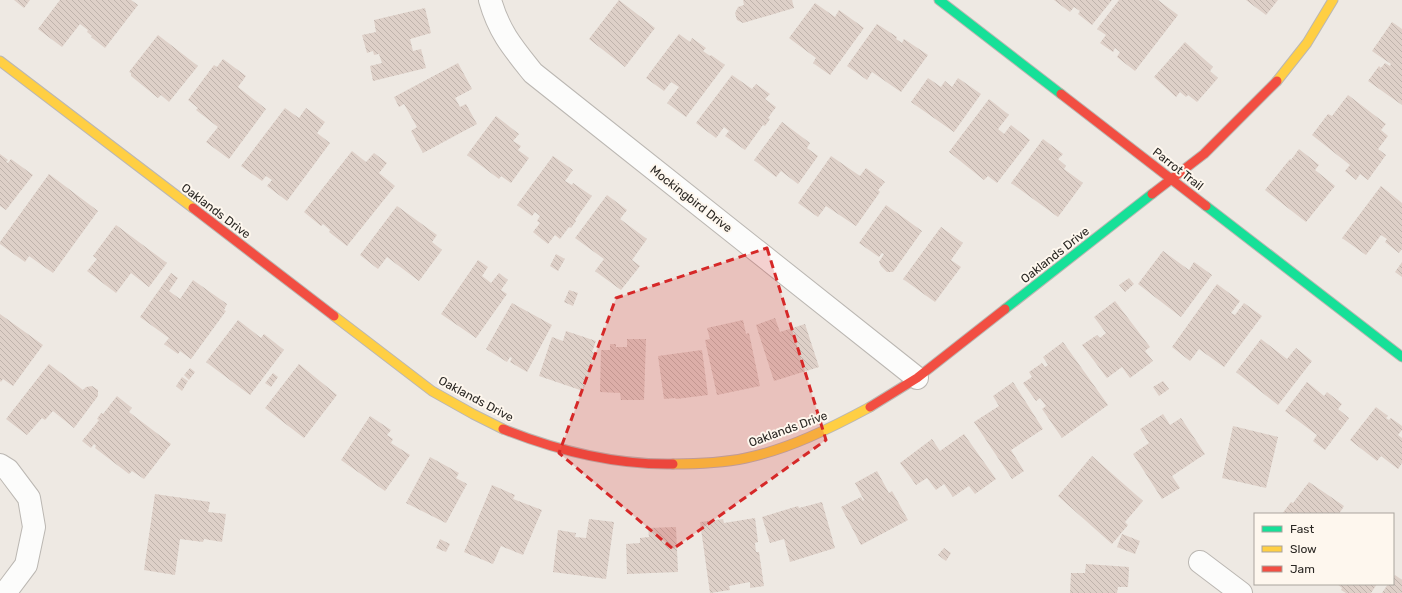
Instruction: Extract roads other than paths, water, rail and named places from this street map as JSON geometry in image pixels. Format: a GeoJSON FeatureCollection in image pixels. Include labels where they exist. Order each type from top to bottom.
{"type":"FeatureCollection","features":[{"type":"Feature","properties":{"kind":"street","name":"Mockingbird Drive"},"geometry":{"type":"LineString","coordinates":[[490,0],[495,16],[506,39],[533,73],[917,378]]}},
{"type":"Feature","properties":{"kind":"street","name":"Parrot Trail"},"geometry":{"type":"LineString","coordinates":[[940,0],[1402,357]]}},
{"type":"Feature","properties":{"kind":"street","name":"Oaklands Drive"},"geometry":{"type":"LineString","coordinates":[[0,61],[412,376],[450,402],[537,443],[579,455],[622,463],[666,465],[709,463],[753,456],[792,443],[829,428],[865,409],[917,378],[1204,154],[1281,77],[1307,43],[1333,0]]}},
{"type":"Feature","properties":{"kind":"street"},"geometry":{"type":"LineString","coordinates":[[0,465],[8,470],[29,498],[34,527],[26,565],[5,593]]}},
{"type":"Feature","properties":{"kind":"street"},"geometry":{"type":"LineString","coordinates":[[1200,562],[1241,593]]}}]}
